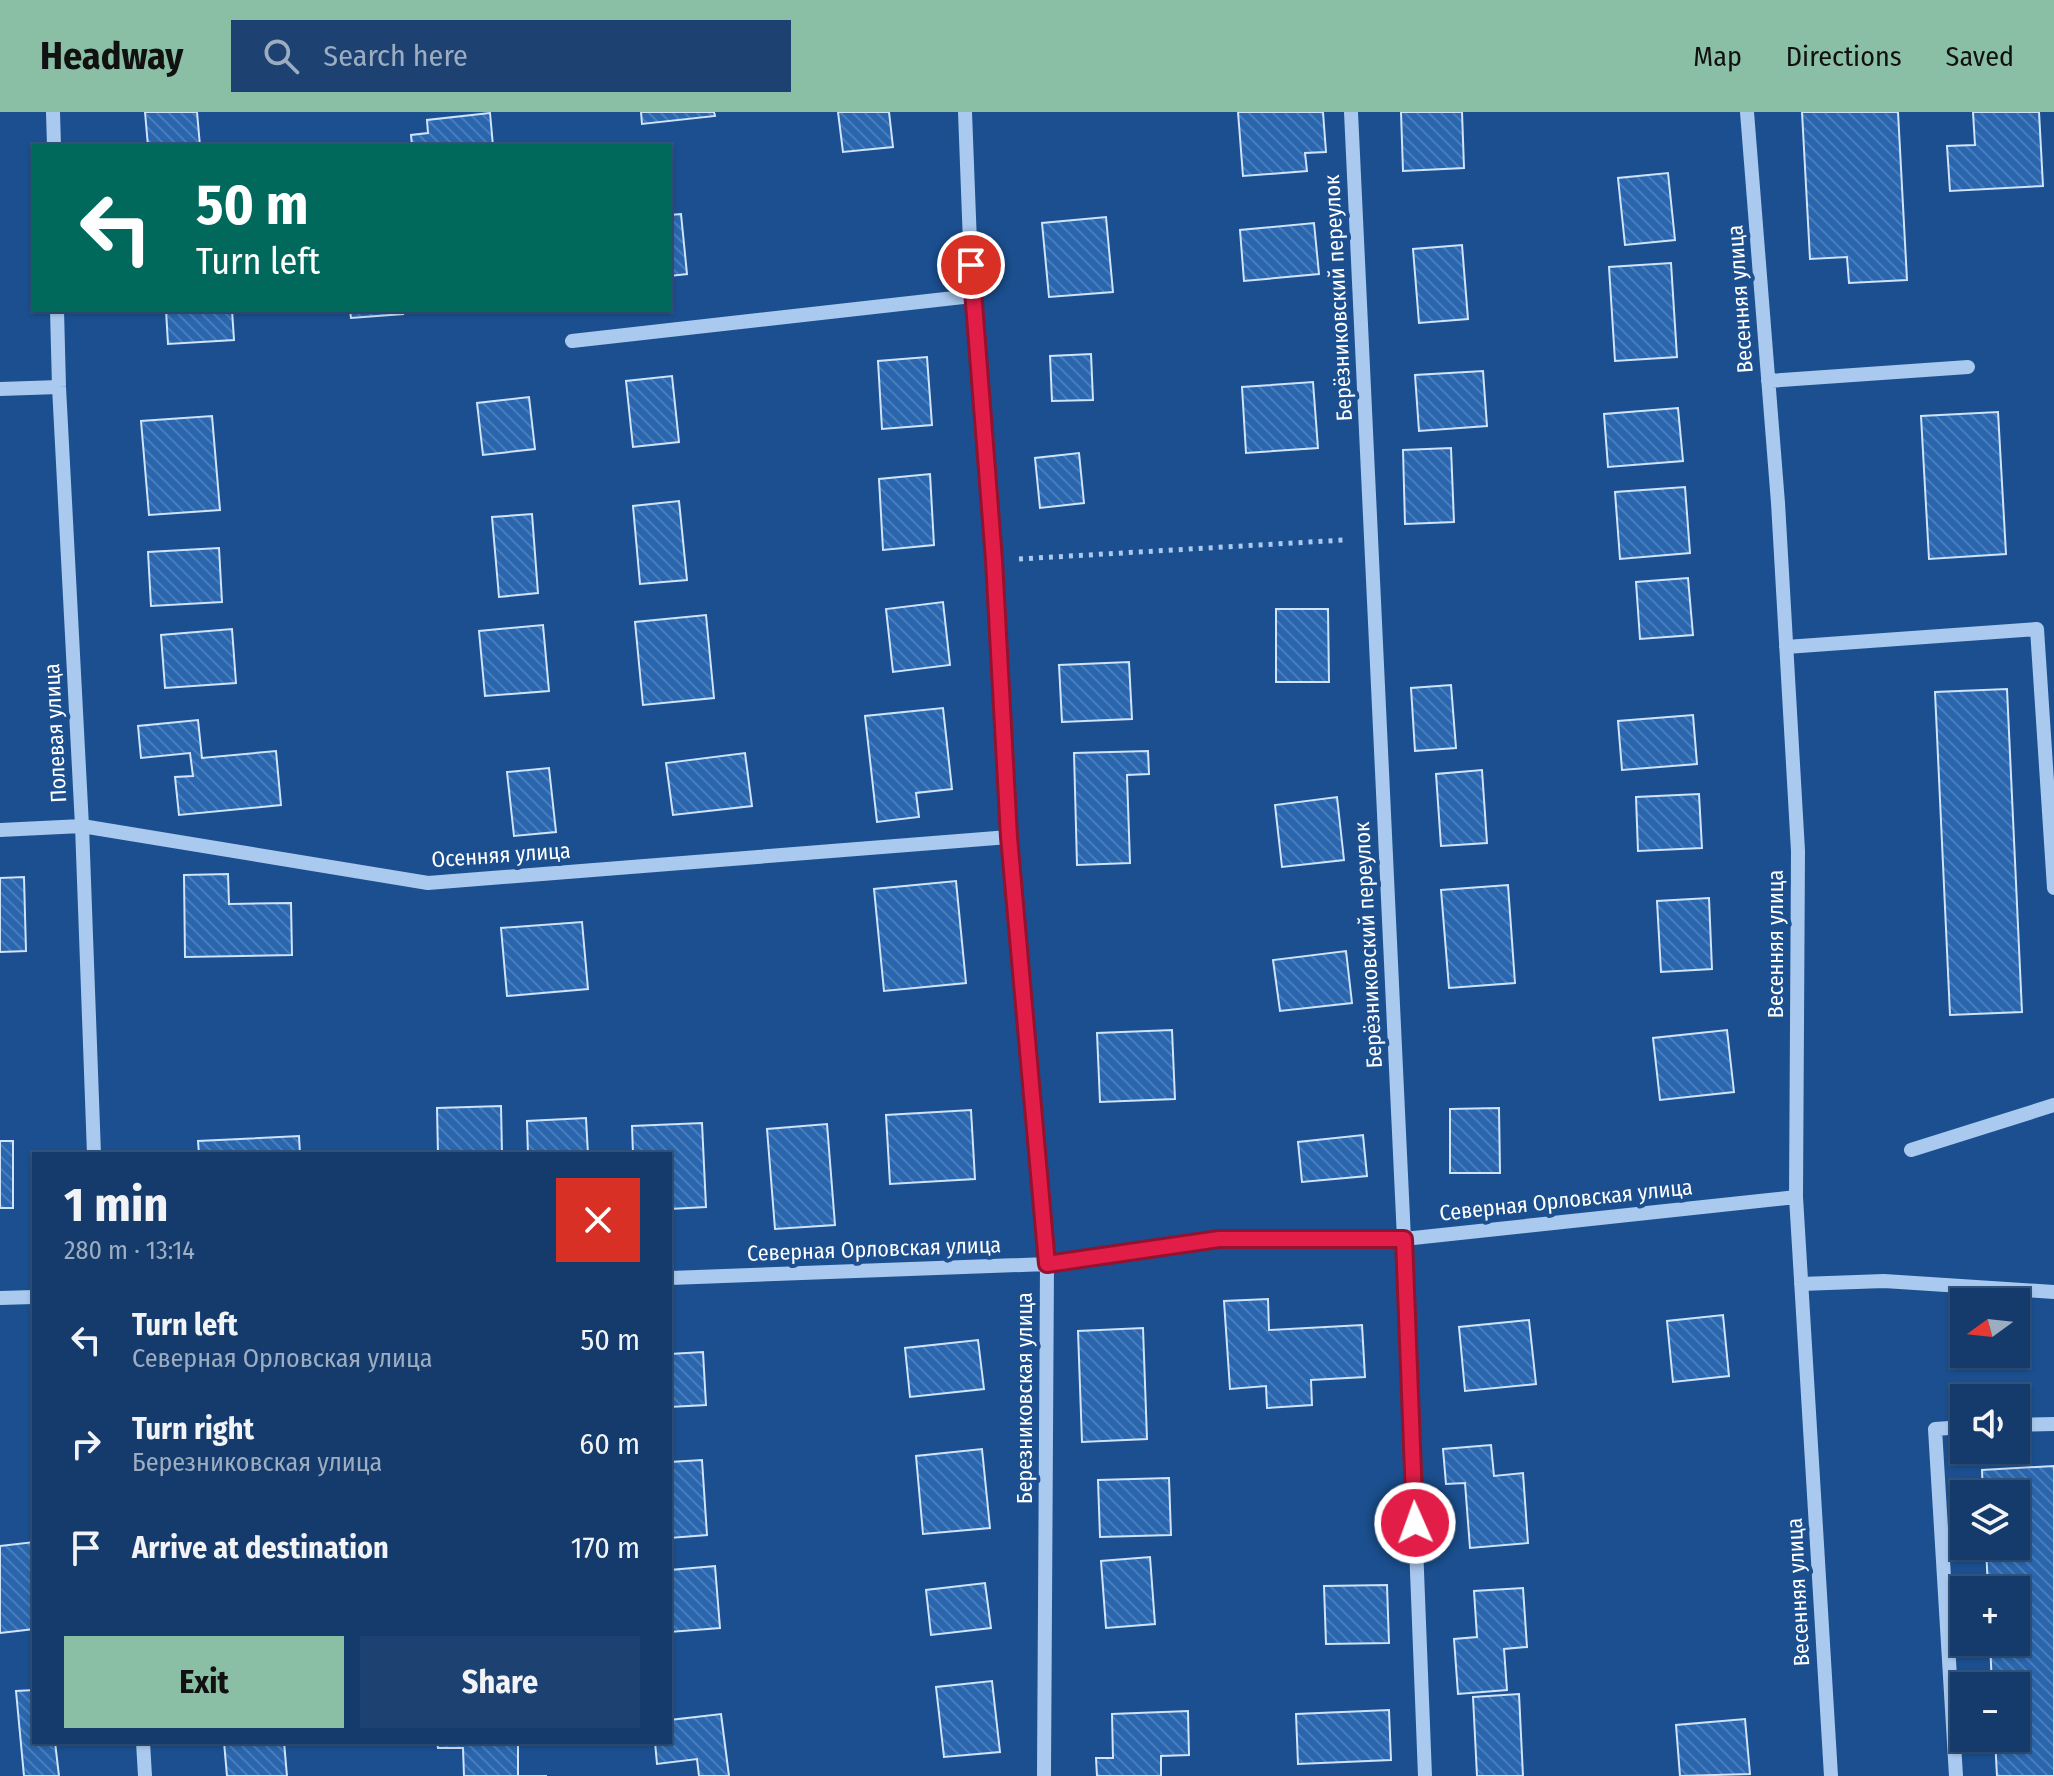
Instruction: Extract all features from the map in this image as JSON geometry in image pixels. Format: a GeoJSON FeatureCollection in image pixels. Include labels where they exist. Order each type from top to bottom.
{"type":"FeatureCollection","features":[{"type":"Feature","properties":{"kind":"street"},"geometry":{"type":"LineString","coordinates":[[53,112],[54,144]]}},
{"type":"Feature","properties":{"kind":"street","name":"Березниковская улица"},"geometry":{"type":"LineString","coordinates":[[965,112],[972,296],[994,560],[1009,837],[1047,1264],[1044,1776]]}},
{"type":"Feature","properties":{"kind":"street","name":"Берёзниковский переулок"},"geometry":{"type":"LineString","coordinates":[[1351,112],[1404,1239],[1425,1776]]}},
{"type":"Feature","properties":{"kind":"street","name":"Весенняя улица"},"geometry":{"type":"LineString","coordinates":[[1747,112],[1768,381],[1798,851],[1796,1197],[1831,1776]]}},
{"type":"Feature","properties":{"kind":"street"},"geometry":{"type":"LineString","coordinates":[[572,341],[972,296]]}},
{"type":"Feature","properties":{"kind":"street","name":"Полевая улица"},"geometry":{"type":"LineString","coordinates":[[57,312],[94,1152]]}},
{"type":"Feature","properties":{"kind":"street"},"geometry":{"type":"LineString","coordinates":[[1768,381],[1968,367]]}},
{"type":"Feature","properties":{"kind":"street"},"geometry":{"type":"LineString","coordinates":[[0,389],[59,387]]}},
{"type":"Feature","properties":{"kind":"street"},"geometry":{"type":"LineString","coordinates":[[1786,647],[2037,629],[2054,888]]}},
{"type":"Feature","properties":{"kind":"street","name":"Осенняя улица"},"geometry":{"type":"LineString","coordinates":[[0,830],[82,826],[428,883],[1009,837]]}},
{"type":"Feature","properties":{"kind":"street"},"geometry":{"type":"LineString","coordinates":[[1911,1150],[2054,1105]]}},
{"type":"Feature","properties":{"kind":"street","name":"Северная Орловская улица"},"geometry":{"type":"LineString","coordinates":[[672,1278],[1047,1264],[1219,1239],[1404,1239],[1796,1197]]}},
{"type":"Feature","properties":{"kind":"street"},"geometry":{"type":"LineString","coordinates":[[1801,1284],[1884,1281],[2054,1292]]}},
{"type":"Feature","properties":{"kind":"street"},"geometry":{"type":"LineString","coordinates":[[0,1298],[32,1297]]}},
{"type":"Feature","properties":{"kind":"street"},"geometry":{"type":"LineString","coordinates":[[2030,1425],[2054,1424]]}},
{"type":"Feature","properties":{"kind":"street"},"geometry":{"type":"LineString","coordinates":[[1950,1428],[1935,1429],[1956,1776]]}},
{"type":"Feature","properties":{"kind":"street"},"geometry":{"type":"LineString","coordinates":[[143,1744],[145,1776]]}},
{"type":"Feature","properties":{"kind":"path"},"geometry":{"type":"LineString","coordinates":[[994,560],[1371,538]]}},
{"type":"Feature","properties":{"kind":"building"},"geometry":{"type":"Polygon","coordinates":[[[145,112],[197,112],[200,144],[148,144],[145,112]]]}},
{"type":"Feature","properties":{"kind":"building"},"geometry":{"type":"Polygon","coordinates":[[[641,112],[714,112],[715,116],[642,124],[641,112]]]}},
{"type":"Feature","properties":{"kind":"building"},"geometry":{"type":"Polygon","coordinates":[[[838,112],[889,112],[893,147],[843,152],[838,112]]]}},
{"type":"Feature","properties":{"kind":"building"},"geometry":{"type":"Polygon","coordinates":[[[1238,112],[1323,112],[1326,152],[1305,153],[1307,171],[1243,176],[1238,112]]]}},
{"type":"Feature","properties":{"kind":"building"},"geometry":{"type":"Polygon","coordinates":[[[1401,112],[1462,112],[1464,168],[1403,171],[1401,112]]]}},
{"type":"Feature","properties":{"kind":"building"},"geometry":{"type":"Polygon","coordinates":[[[1802,112],[1898,112],[1907,280],[1849,283],[1847,257],[1810,259],[1802,112]]]}},
{"type":"Feature","properties":{"kind":"building"},"geometry":{"type":"Polygon","coordinates":[[[1973,112],[2039,112],[2043,186],[1950,191],[1947,146],[1975,145],[1973,112]]]}},
{"type":"Feature","properties":{"kind":"building"},"geometry":{"type":"Polygon","coordinates":[[[490,113],[493,144],[412,144],[411,135],[428,133],[427,120],[490,113]]]}},
{"type":"Feature","properties":{"kind":"building"},"geometry":{"type":"Polygon","coordinates":[[[1668,173],[1675,240],[1625,245],[1618,178],[1668,173]]]}},
{"type":"Feature","properties":{"kind":"building"},"geometry":{"type":"Polygon","coordinates":[[[681,214],[687,274],[672,276],[672,215],[681,214]]]}},
{"type":"Feature","properties":{"kind":"building"},"geometry":{"type":"Polygon","coordinates":[[[1106,217],[1113,292],[1049,297],[1042,223],[1106,217]]]}},
{"type":"Feature","properties":{"kind":"building"},"geometry":{"type":"Polygon","coordinates":[[[1314,223],[1319,274],[1244,281],[1240,230],[1314,223]]]}},
{"type":"Feature","properties":{"kind":"building"},"geometry":{"type":"Polygon","coordinates":[[[1462,245],[1468,319],[1419,323],[1413,249],[1462,245]]]}},
{"type":"Feature","properties":{"kind":"building"},"geometry":{"type":"Polygon","coordinates":[[[1671,263],[1677,357],[1615,361],[1609,267],[1671,263]]]}},
{"type":"Feature","properties":{"kind":"building"},"geometry":{"type":"Polygon","coordinates":[[[166,312],[232,312],[234,340],[168,344],[166,312]]]}},
{"type":"Feature","properties":{"kind":"building"},"geometry":{"type":"Polygon","coordinates":[[[350,312],[403,314],[351,318],[350,312]]]}},
{"type":"Feature","properties":{"kind":"building"},"geometry":{"type":"Polygon","coordinates":[[[1091,354],[1093,400],[1052,401],[1050,356],[1091,354]]]}},
{"type":"Feature","properties":{"kind":"building"},"geometry":{"type":"Polygon","coordinates":[[[927,357],[932,425],[882,429],[878,361],[927,357]]]}},
{"type":"Feature","properties":{"kind":"building"},"geometry":{"type":"Polygon","coordinates":[[[1483,371],[1487,426],[1419,431],[1415,375],[1483,371]]]}},
{"type":"Feature","properties":{"kind":"building"},"geometry":{"type":"Polygon","coordinates":[[[672,376],[679,442],[633,447],[626,381],[672,376]]]}},
{"type":"Feature","properties":{"kind":"building"},"geometry":{"type":"Polygon","coordinates":[[[1313,382],[1318,448],[1246,453],[1242,387],[1313,382]]]}},
{"type":"Feature","properties":{"kind":"building"},"geometry":{"type":"Polygon","coordinates":[[[529,397],[535,449],[483,455],[477,403],[529,397]]]}},
{"type":"Feature","properties":{"kind":"building"},"geometry":{"type":"Polygon","coordinates":[[[1678,408],[1683,461],[1608,467],[1604,414],[1678,408]]]}},
{"type":"Feature","properties":{"kind":"building"},"geometry":{"type":"Polygon","coordinates":[[[1998,412],[2006,554],[1929,559],[1921,416],[1998,412]]]}},
{"type":"Feature","properties":{"kind":"building"},"geometry":{"type":"Polygon","coordinates":[[[212,416],[220,510],[149,515],[141,421],[212,416]]]}},
{"type":"Feature","properties":{"kind":"building"},"geometry":{"type":"Polygon","coordinates":[[[1451,448],[1454,522],[1405,524],[1403,450],[1451,448]]]}},
{"type":"Feature","properties":{"kind":"building"},"geometry":{"type":"Polygon","coordinates":[[[1079,453],[1084,503],[1040,508],[1035,458],[1079,453]]]}},
{"type":"Feature","properties":{"kind":"building"},"geometry":{"type":"Polygon","coordinates":[[[930,474],[934,545],[883,550],[879,479],[930,474]]]}},
{"type":"Feature","properties":{"kind":"building"},"geometry":{"type":"Polygon","coordinates":[[[1685,487],[1690,553],[1620,559],[1615,492],[1685,487]]]}},
{"type":"Feature","properties":{"kind":"building"},"geometry":{"type":"Polygon","coordinates":[[[679,501],[687,580],[640,584],[633,506],[679,501]]]}},
{"type":"Feature","properties":{"kind":"building"},"geometry":{"type":"Polygon","coordinates":[[[532,514],[538,593],[499,597],[492,517],[532,514]]]}},
{"type":"Feature","properties":{"kind":"building"},"geometry":{"type":"Polygon","coordinates":[[[219,548],[222,602],[151,606],[148,552],[219,548]]]}},
{"type":"Feature","properties":{"kind":"building"},"geometry":{"type":"Polygon","coordinates":[[[1688,578],[1693,635],[1640,639],[1636,582],[1688,578]]]}},
{"type":"Feature","properties":{"kind":"building"},"geometry":{"type":"Polygon","coordinates":[[[943,602],[950,665],[893,672],[886,609],[943,602]]]}},
{"type":"Feature","properties":{"kind":"building"},"geometry":{"type":"Polygon","coordinates":[[[1276,609],[1328,609],[1329,682],[1276,682],[1276,609]]]}},
{"type":"Feature","properties":{"kind":"building"},"geometry":{"type":"Polygon","coordinates":[[[706,615],[714,698],[643,705],[635,622],[706,615]]]}},
{"type":"Feature","properties":{"kind":"building"},"geometry":{"type":"Polygon","coordinates":[[[543,625],[549,691],[485,696],[479,631],[543,625]]]}},
{"type":"Feature","properties":{"kind":"building"},"geometry":{"type":"Polygon","coordinates":[[[232,629],[236,683],[165,688],[161,635],[232,629]]]}},
{"type":"Feature","properties":{"kind":"building"},"geometry":{"type":"Polygon","coordinates":[[[1129,662],[1132,719],[1062,722],[1059,665],[1129,662]]]}},
{"type":"Feature","properties":{"kind":"building"},"geometry":{"type":"Polygon","coordinates":[[[1451,685],[1456,748],[1415,751],[1411,688],[1451,685]]]}},
{"type":"Feature","properties":{"kind":"building"},"geometry":{"type":"Polygon","coordinates":[[[2007,689],[2022,1012],[1950,1015],[1935,692],[2007,689]]]}},
{"type":"Feature","properties":{"kind":"building"},"geometry":{"type":"Polygon","coordinates":[[[943,708],[952,789],[916,793],[919,817],[877,822],[865,716],[943,708]]]}},
{"type":"Feature","properties":{"kind":"building"},"geometry":{"type":"Polygon","coordinates":[[[1693,715],[1697,764],[1622,770],[1618,721],[1693,715]]]}},
{"type":"Feature","properties":{"kind":"building"},"geometry":{"type":"Polygon","coordinates":[[[198,720],[202,758],[276,751],[281,805],[179,815],[175,777],[193,776],[190,753],[141,758],[138,726],[198,720]]]}},
{"type":"Feature","properties":{"kind":"building"},"geometry":{"type":"Polygon","coordinates":[[[1148,751],[1149,774],[1127,775],[1130,863],[1077,865],[1074,753],[1148,751]]]}},
{"type":"Feature","properties":{"kind":"building"},"geometry":{"type":"Polygon","coordinates":[[[745,753],[752,806],[673,815],[666,763],[745,753]]]}},
{"type":"Feature","properties":{"kind":"building"},"geometry":{"type":"Polygon","coordinates":[[[549,768],[556,832],[514,836],[507,772],[549,768]]]}},
{"type":"Feature","properties":{"kind":"building"},"geometry":{"type":"Polygon","coordinates":[[[1482,770],[1487,843],[1441,846],[1436,774],[1482,770]]]}},
{"type":"Feature","properties":{"kind":"building"},"geometry":{"type":"Polygon","coordinates":[[[1699,794],[1702,848],[1638,851],[1636,797],[1699,794]]]}},
{"type":"Feature","properties":{"kind":"building"},"geometry":{"type":"Polygon","coordinates":[[[1337,797],[1344,860],[1282,867],[1275,805],[1337,797]]]}},
{"type":"Feature","properties":{"kind":"building"},"geometry":{"type":"Polygon","coordinates":[[[228,874],[229,904],[291,903],[292,955],[185,957],[184,875],[228,874]]]}},
{"type":"Feature","properties":{"kind":"building"},"geometry":{"type":"Polygon","coordinates":[[[24,877],[26,951],[0,952],[0,878],[24,877]]]}},
{"type":"Feature","properties":{"kind":"building"},"geometry":{"type":"Polygon","coordinates":[[[956,881],[966,983],[884,991],[874,889],[956,881]]]}},
{"type":"Feature","properties":{"kind":"building"},"geometry":{"type":"Polygon","coordinates":[[[1508,885],[1515,983],[1449,988],[1441,890],[1508,885]]]}},
{"type":"Feature","properties":{"kind":"building"},"geometry":{"type":"Polygon","coordinates":[[[1709,898],[1712,969],[1661,972],[1657,901],[1709,898]]]}},
{"type":"Feature","properties":{"kind":"building"},"geometry":{"type":"Polygon","coordinates":[[[582,922],[588,989],[507,996],[501,928],[582,922]]]}},
{"type":"Feature","properties":{"kind":"building"},"geometry":{"type":"Polygon","coordinates":[[[1346,951],[1352,1003],[1280,1011],[1273,960],[1346,951]]]}},
{"type":"Feature","properties":{"kind":"building"},"geometry":{"type":"Polygon","coordinates":[[[1172,1030],[1175,1099],[1100,1102],[1097,1033],[1172,1030]]]}},
{"type":"Feature","properties":{"kind":"building"},"geometry":{"type":"Polygon","coordinates":[[[1727,1030],[1734,1092],[1660,1100],[1653,1038],[1727,1030]]]}},
{"type":"Feature","properties":{"kind":"building"},"geometry":{"type":"Polygon","coordinates":[[[501,1106],[502,1152],[438,1152],[437,1108],[501,1106]]]}},
{"type":"Feature","properties":{"kind":"building"},"geometry":{"type":"Polygon","coordinates":[[[1499,1108],[1500,1173],[1450,1173],[1450,1109],[1499,1108]]]}},
{"type":"Feature","properties":{"kind":"building"},"geometry":{"type":"Polygon","coordinates":[[[971,1110],[975,1179],[890,1184],[886,1115],[971,1110]]]}},
{"type":"Feature","properties":{"kind":"building"},"geometry":{"type":"Polygon","coordinates":[[[586,1118],[588,1152],[528,1152],[527,1121],[586,1118]]]}},
{"type":"Feature","properties":{"kind":"building"},"geometry":{"type":"Polygon","coordinates":[[[702,1123],[706,1207],[672,1209],[672,1152],[633,1152],[632,1126],[702,1123]]]}},
{"type":"Feature","properties":{"kind":"building"},"geometry":{"type":"Polygon","coordinates":[[[827,1124],[835,1225],[775,1229],[767,1129],[827,1124]]]}},
{"type":"Feature","properties":{"kind":"building"},"geometry":{"type":"Polygon","coordinates":[[[1363,1135],[1367,1176],[1302,1182],[1298,1142],[1363,1135]]]}},
{"type":"Feature","properties":{"kind":"building"},"geometry":{"type":"Polygon","coordinates":[[[299,1136],[300,1152],[199,1152],[198,1141],[299,1136]]]}},
{"type":"Feature","properties":{"kind":"building"},"geometry":{"type":"Polygon","coordinates":[[[0,1141],[13,1141],[13,1208],[0,1208],[0,1141]]]}},
{"type":"Feature","properties":{"kind":"building"},"geometry":{"type":"Polygon","coordinates":[[[1268,1299],[1269,1330],[1362,1325],[1365,1377],[1311,1380],[1312,1405],[1267,1408],[1266,1386],[1230,1389],[1224,1301],[1268,1299]]]}},
{"type":"Feature","properties":{"kind":"building"},"geometry":{"type":"Polygon","coordinates":[[[1723,1315],[1729,1376],[1673,1382],[1667,1321],[1723,1315]]]}},
{"type":"Feature","properties":{"kind":"building"},"geometry":{"type":"Polygon","coordinates":[[[1529,1320],[1536,1384],[1465,1391],[1459,1327],[1529,1320]]]}},
{"type":"Feature","properties":{"kind":"building"},"geometry":{"type":"Polygon","coordinates":[[[1143,1328],[1147,1439],[1082,1442],[1078,1331],[1143,1328]]]}},
{"type":"Feature","properties":{"kind":"building"},"geometry":{"type":"Polygon","coordinates":[[[978,1340],[984,1389],[910,1397],[905,1348],[978,1340]]]}},
{"type":"Feature","properties":{"kind":"building"},"geometry":{"type":"Polygon","coordinates":[[[703,1352],[706,1405],[672,1407],[672,1354],[703,1352]]]}},
{"type":"Feature","properties":{"kind":"building"},"geometry":{"type":"Polygon","coordinates":[[[1491,1445],[1494,1476],[1523,1473],[1528,1543],[1470,1548],[1465,1483],[1446,1484],[1443,1449],[1491,1445]]]}},
{"type":"Feature","properties":{"kind":"building"},"geometry":{"type":"Polygon","coordinates":[[[982,1449],[990,1528],[923,1534],[916,1456],[982,1449]]]}},
{"type":"Feature","properties":{"kind":"building"},"geometry":{"type":"Polygon","coordinates":[[[702,1460],[707,1535],[672,1538],[672,1462],[702,1460]]]}},
{"type":"Feature","properties":{"kind":"building"},"geometry":{"type":"Polygon","coordinates":[[[2054,1466],[2054,1776],[1997,1776],[1996,1752],[2030,1752],[2030,1672],[1991,1672],[1991,1656],[2030,1656],[2030,1576],[1987,1576],[1987,1560],[2030,1560],[2030,1480],[1982,1480],[1982,1470],[2054,1466]]]}},
{"type":"Feature","properties":{"kind":"building"},"geometry":{"type":"Polygon","coordinates":[[[1169,1478],[1171,1535],[1100,1537],[1098,1480],[1169,1478]]]}},
{"type":"Feature","properties":{"kind":"building"},"geometry":{"type":"Polygon","coordinates":[[[32,1542],[32,1629],[0,1633],[0,1546],[32,1542]]]}},
{"type":"Feature","properties":{"kind":"building"},"geometry":{"type":"Polygon","coordinates":[[[1150,1557],[1155,1624],[1106,1628],[1101,1561],[1150,1557]]]}},
{"type":"Feature","properties":{"kind":"building"},"geometry":{"type":"Polygon","coordinates":[[[715,1566],[720,1628],[672,1632],[672,1570],[715,1566]]]}},
{"type":"Feature","properties":{"kind":"building"},"geometry":{"type":"Polygon","coordinates":[[[985,1583],[991,1628],[931,1635],[926,1590],[985,1583]]]}},
{"type":"Feature","properties":{"kind":"building"},"geometry":{"type":"Polygon","coordinates":[[[1387,1585],[1389,1643],[1326,1644],[1324,1586],[1387,1585]]]}},
{"type":"Feature","properties":{"kind":"building"},"geometry":{"type":"Polygon","coordinates":[[[1523,1588],[1527,1647],[1504,1649],[1507,1690],[1458,1694],[1454,1639],[1477,1637],[1474,1591],[1523,1588]]]}},
{"type":"Feature","properties":{"kind":"building"},"geometry":{"type":"Polygon","coordinates":[[[992,1681],[1000,1752],[944,1757],[936,1687],[992,1681]]]}},
{"type":"Feature","properties":{"kind":"building"},"geometry":{"type":"Polygon","coordinates":[[[32,1690],[32,1744],[55,1744],[59,1776],[24,1776],[16,1691],[32,1690]]]}},
{"type":"Feature","properties":{"kind":"building"},"geometry":{"type":"Polygon","coordinates":[[[1519,1694],[1523,1776],[1477,1776],[1473,1697],[1519,1694]]]}},
{"type":"Feature","properties":{"kind":"building"},"geometry":{"type":"Polygon","coordinates":[[[1389,1710],[1391,1760],[1298,1764],[1296,1714],[1389,1710]]]}},
{"type":"Feature","properties":{"kind":"building"},"geometry":{"type":"Polygon","coordinates":[[[1188,1711],[1189,1755],[1161,1756],[1161,1776],[1097,1776],[1096,1758],[1113,1758],[1112,1714],[1188,1711]]]}},
{"type":"Feature","properties":{"kind":"building"},"geometry":{"type":"Polygon","coordinates":[[[721,1714],[729,1776],[699,1776],[697,1759],[657,1764],[655,1744],[672,1744],[672,1720],[721,1714]]]}},
{"type":"Feature","properties":{"kind":"building"},"geometry":{"type":"Polygon","coordinates":[[[1745,1719],[1750,1774],[1680,1776],[1676,1725],[1745,1719]]]}},
{"type":"Feature","properties":{"kind":"building"},"geometry":{"type":"Polygon","coordinates":[[[224,1744],[284,1744],[287,1776],[227,1776],[224,1744]]]}},
{"type":"Feature","properties":{"kind":"building"},"geometry":{"type":"Polygon","coordinates":[[[437,1744],[518,1744],[518,1776],[464,1776],[463,1748],[438,1748],[437,1744]]]}},
{"type":"Feature","properties":{"kind":"route"},"geometry":{"type":"LineString","coordinates":[[971,265],[994,560],[1009,837],[1047,1264],[1219,1239],[1404,1239],[1415,1523]]}}]}
